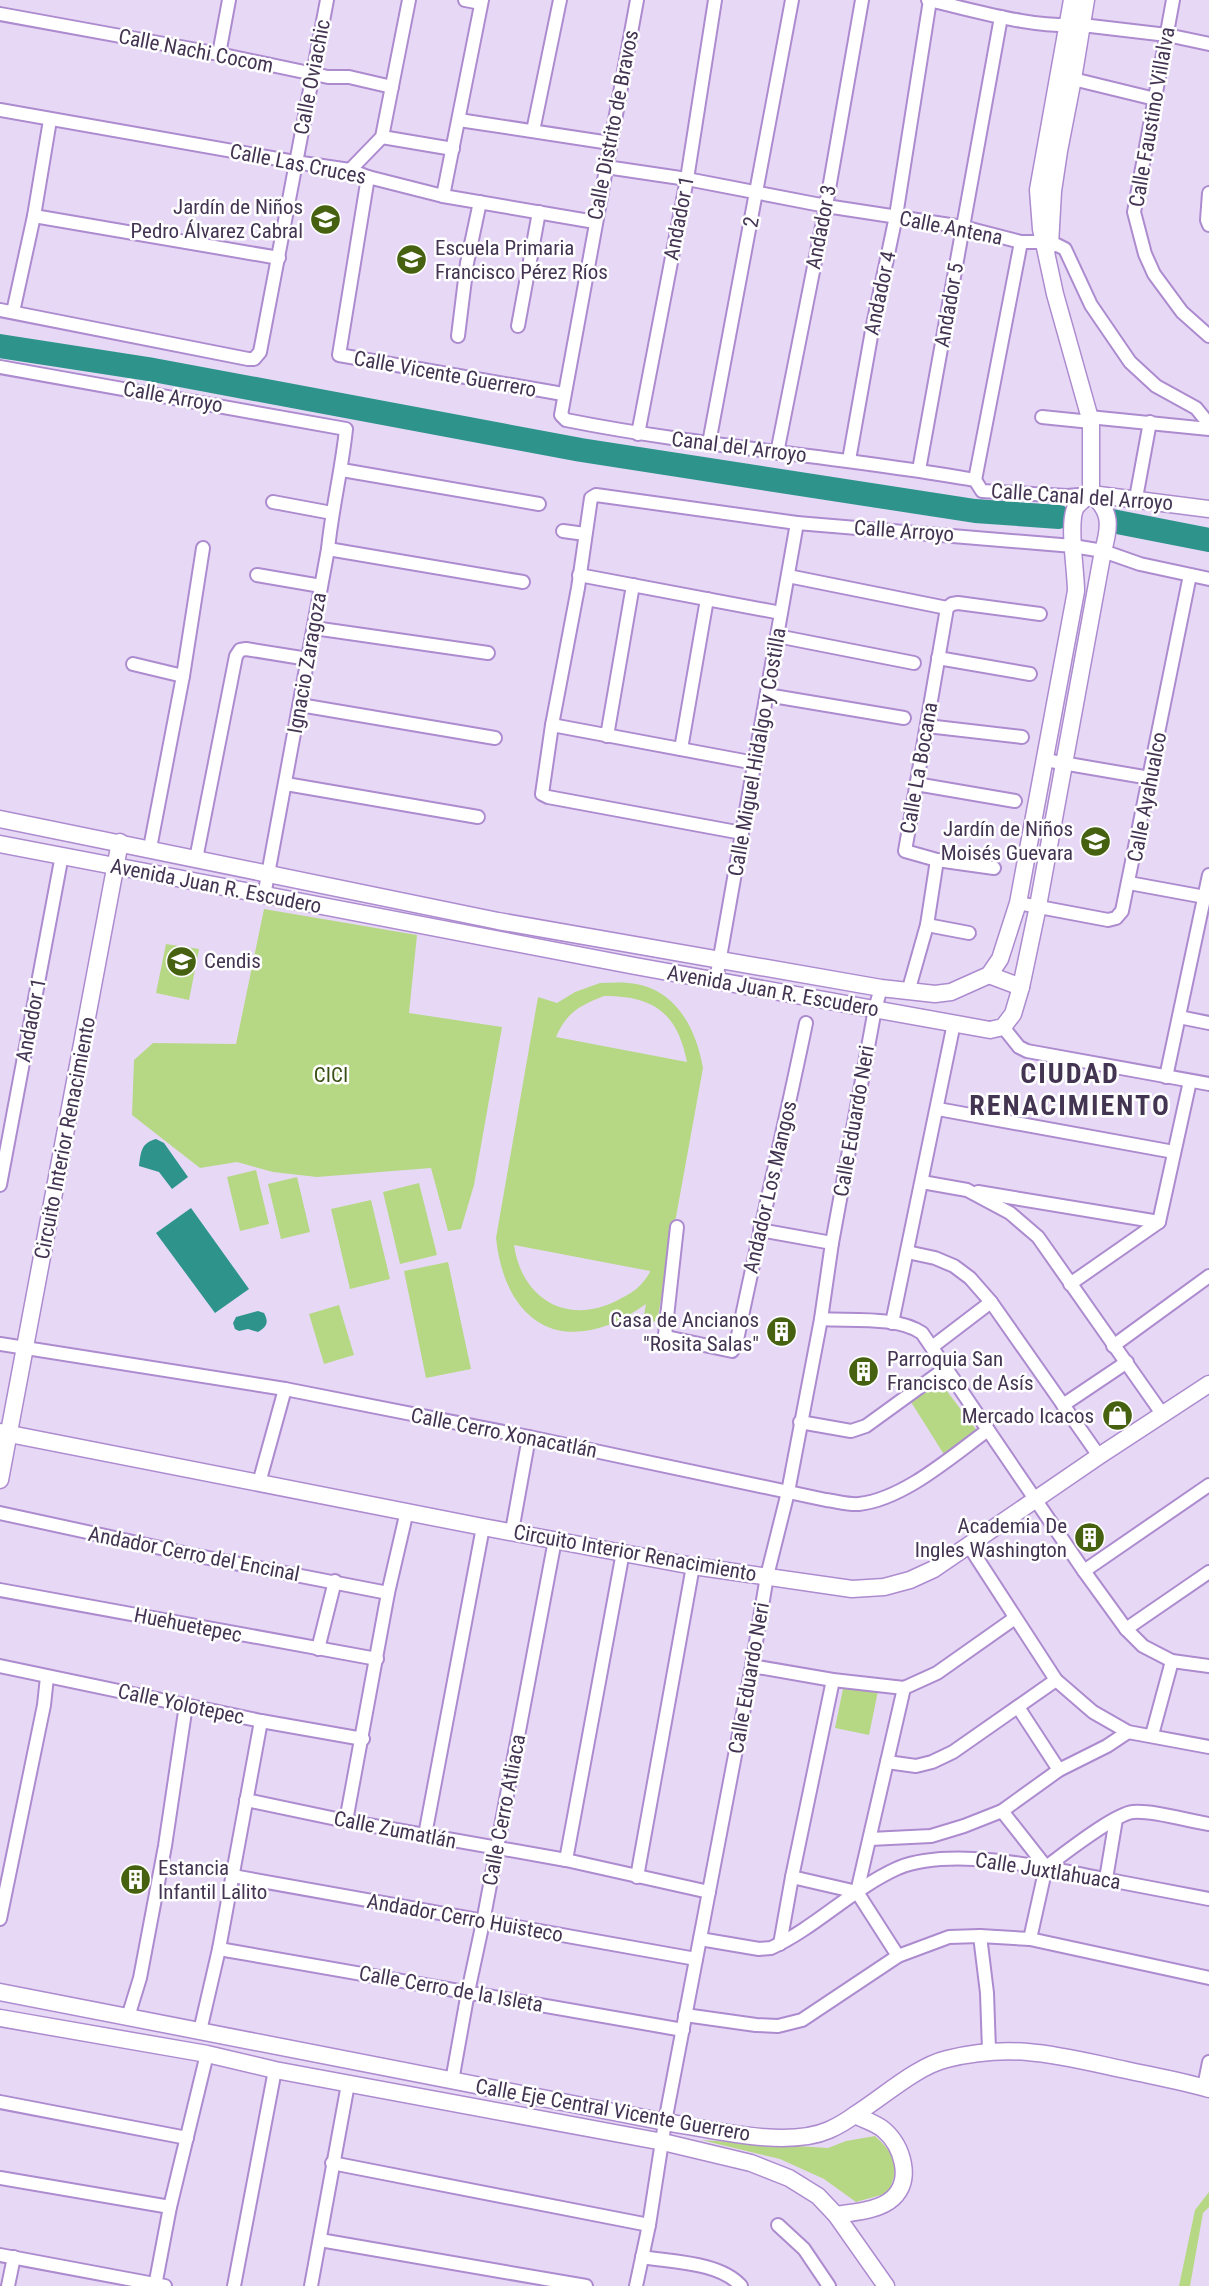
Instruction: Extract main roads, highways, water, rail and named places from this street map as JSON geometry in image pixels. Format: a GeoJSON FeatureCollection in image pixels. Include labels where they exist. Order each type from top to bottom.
{"type":"FeatureCollection","features":[{"type":"Feature","properties":{"kind":"main road"},"geometry":{"type":"LineString","coordinates":[[1048,247],[1053,191],[1073,79],[1075,26],[1072,0]]}},
{"type":"Feature","properties":{"kind":"main road"},"geometry":{"type":"LineString","coordinates":[[1086,0],[1075,26],[1038,190],[1038,212],[1048,247],[1055,294],[1090,419],[1091,494],[1075,508],[1072,531],[1076,591],[1018,903],[1000,959],[989,975],[1021,987],[1100,574],[1102,551],[1108,533],[1106,510],[1102,502],[1091,494]]}},
{"type":"Feature","properties":{"kind":"main road","name":"Calle Canal del Arroyo"},"geometry":{"type":"LineString","coordinates":[[1091,494],[1209,509]]}},
{"type":"Feature","properties":{"kind":"main road","name":"Avenida Juan R. Escudero"},"geometry":{"type":"LineString","coordinates":[[0,819],[498,921],[881,988],[935,994],[951,992],[989,975]]}},
{"type":"Feature","properties":{"kind":"main road"},"geometry":{"type":"LineString","coordinates":[[21,848],[25,824]]}},
{"type":"Feature","properties":{"kind":"main road","name":"Circuito Interior Renacimiento"},"geometry":{"type":"LineString","coordinates":[[0,1480],[4,1433],[25,1349],[120,842]]}},
{"type":"Feature","properties":{"kind":"main road","name":"Avenida Juan R. Escudero"},"geometry":{"type":"LineString","coordinates":[[0,844],[635,966],[990,1030],[1003,1027],[1013,1014],[1021,987]]}},
{"type":"Feature","properties":{"kind":"main road"},"geometry":{"type":"LineString","coordinates":[[494,939],[498,921]]}},
{"type":"Feature","properties":{"kind":"main road"},"geometry":{"type":"LineString","coordinates":[[1007,936],[1030,941]]}},
{"type":"Feature","properties":{"kind":"main road"},"geometry":{"type":"LineString","coordinates":[[635,966],[641,946]]}},
{"type":"Feature","properties":{"kind":"main road","name":"Circuito Interior Renacimiento"},"geometry":{"type":"LineString","coordinates":[[4,1433],[693,1566],[852,1589],[884,1587],[910,1580],[934,1569],[1209,1384]]}},
{"type":"Feature","properties":{"kind":"main road","name":"Calle Eje Central Vicente Guerrero"},"geometry":{"type":"LineString","coordinates":[[0,1992],[665,2122],[775,2138],[827,2131],[906,2079],[944,2060],[989,2050],[1051,2054],[1206,2088]]}},
{"type":"Feature","properties":{"kind":"main road","name":"Calle Eje Central Vicente Guerrero"},"geometry":{"type":"LineString","coordinates":[[0,2018],[207,2054],[275,2070],[663,2142],[751,2163],[789,2178],[818,2196],[836,2214],[886,2286]]}},
{"type":"Feature","properties":{"kind":"main road"},"geometry":{"type":"LineString","coordinates":[[836,2214],[871,2209],[892,2199],[900,2188],[904,2172],[904,2162],[894,2140],[882,2128],[855,2115]]}},
{"type":"Feature","properties":{"kind":"waterway"},"geometry":{"type":"LineString","coordinates":[[0,346],[148,369],[581,450],[975,511],[1059,517]]}},
{"type":"Feature","properties":{"kind":"waterway"},"geometry":{"type":"LineString","coordinates":[[1112,521],[1209,540]]}},
{"type":"Feature","properties":{"kind":"place","name":"Jardín de Niños Pedro Álvarez Cabral"},"geometry":{"type":"Point","coordinates":[326,219]}},
{"type":"Feature","properties":{"kind":"place","name":"Escuela Primaria Francisco Pérez Ríos"},"geometry":{"type":"Point","coordinates":[412,260]}},
{"type":"Feature","properties":{"kind":"place","name":"Jardín de Niños Moisés Guevara"},"geometry":{"type":"Point","coordinates":[1096,841]}},
{"type":"Feature","properties":{"kind":"place","name":"Cendis"},"geometry":{"type":"Point","coordinates":[181,961]}},
{"type":"Feature","properties":{"kind":"place","name":"Casa de Ancianos \"Rosita Salas\""},"geometry":{"type":"Point","coordinates":[782,1332]}},
{"type":"Feature","properties":{"kind":"place","name":"Parroquia San Francisco de Asís"},"geometry":{"type":"Point","coordinates":[864,1371]}},
{"type":"Feature","properties":{"kind":"place","name":"Mercado Icacos"},"geometry":{"type":"Point","coordinates":[1117,1416]}},
{"type":"Feature","properties":{"kind":"place","name":"Academia De Ingles Washington"},"geometry":{"type":"Point","coordinates":[1090,1538]}},
{"type":"Feature","properties":{"kind":"place","name":"Estancia Infantil Lalito"},"geometry":{"type":"Point","coordinates":[135,1880]}},
{"type":"Feature","properties":{"kind":"district","name":"CIUDAD RENACIMIENTO"},"geometry":{"type":"Point","coordinates":[1070,1089]}},
{"type":"Feature","properties":{"kind":"park label","name":"CICI"},"geometry":{"type":"Point","coordinates":[331,1075]}}]}
